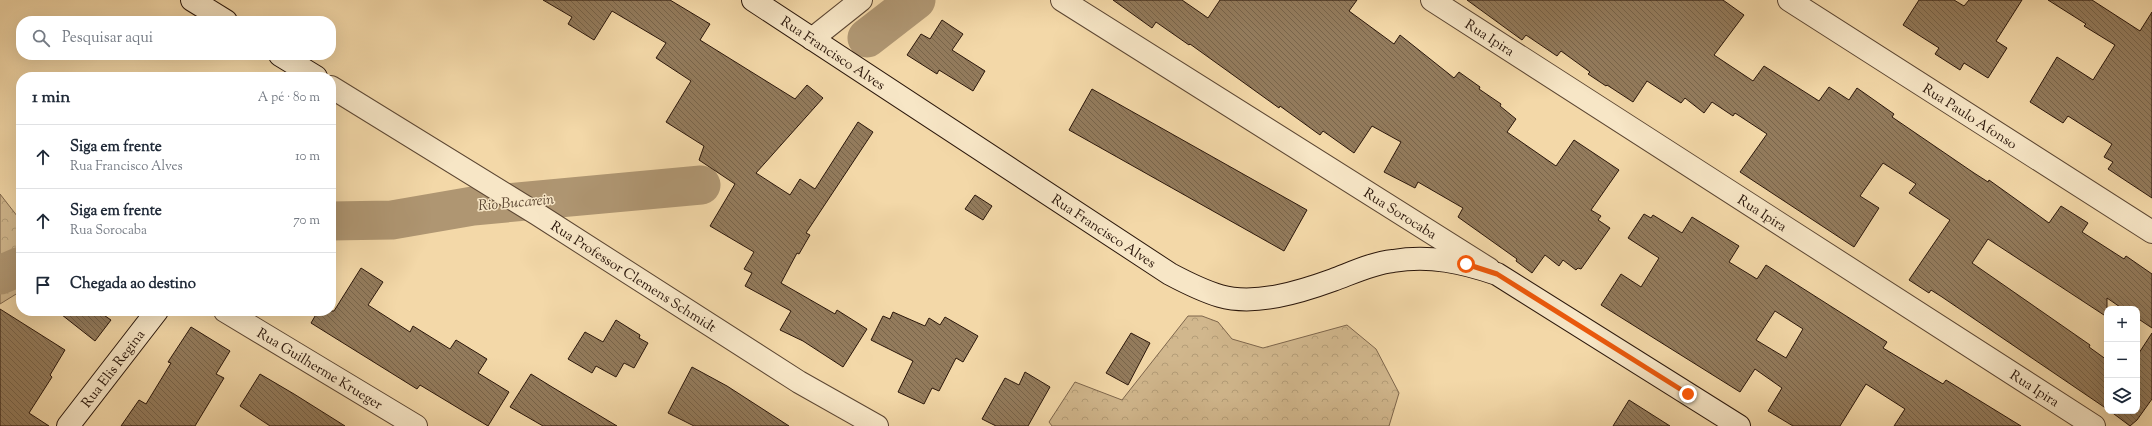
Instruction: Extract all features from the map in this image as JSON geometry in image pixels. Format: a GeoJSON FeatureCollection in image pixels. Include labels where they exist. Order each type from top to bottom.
{"type":"FeatureCollection","features":[{"type":"Feature","properties":{"kind":"street"},"geometry":{"type":"LineString","coordinates":[[192,0],[218,16]]}},
{"type":"Feature","properties":{"kind":"street","name":"Rua Francisco Alves"},"geometry":{"type":"LineString","coordinates":[[753,0],[1170,274],[1222,297],[1278,297],[1303,291],[1391,261],[1415,258],[1441,259],[1466,264],[1497,274]]}},
{"type":"Feature","properties":{"kind":"street"},"geometry":{"type":"LineString","coordinates":[[812,39],[861,0]]}},
{"type":"Feature","properties":{"kind":"street","name":"Rua Sorocaba"},"geometry":{"type":"LineString","coordinates":[[1062,0],[1739,426]]}},
{"type":"Feature","properties":{"kind":"street","name":"Rua Ipira"},"geometry":{"type":"LineString","coordinates":[[1432,0],[2094,426]]}},
{"type":"Feature","properties":{"kind":"street","name":"Rua Paulo Afonso"},"geometry":{"type":"LineString","coordinates":[[1789,0],[2152,232]]}},
{"type":"Feature","properties":{"kind":"street"},"geometry":{"type":"LineString","coordinates":[[288,60],[308,72]]}},
{"type":"Feature","properties":{"kind":"street","name":"Rua Professor Clemens Schmidt"},"geometry":{"type":"LineString","coordinates":[[336,90],[496,188],[753,353],[877,426]]}},
{"type":"Feature","properties":{"kind":"street","name":"Rua Elis Regina"},"geometry":{"type":"LineString","coordinates":[[68,426],[154,316]]}},
{"type":"Feature","properties":{"kind":"street","name":"Rua Guilherme Krueger"},"geometry":{"type":"LineString","coordinates":[[233,316],[416,426]]}},
{"type":"Feature","properties":{"kind":"green space"},"geometry":{"type":"Polygon","coordinates":[[[0,194],[16,215],[16,294],[0,304],[0,194]]]}},
{"type":"Feature","properties":{"kind":"green space"},"geometry":{"type":"Polygon","coordinates":[[[1188,316],[1202,316],[1218,322],[1232,339],[1263,348],[1347,325],[1376,349],[1399,393],[1389,426],[1052,426],[1049,422],[1075,382],[1122,400],[1188,316]]]}},
{"type":"Feature","properties":{"kind":"building"},"geometry":{"type":"Polygon","coordinates":[[[543,0],[670,0],[710,24],[700,40],[795,99],[807,85],[823,98],[756,173],[790,195],[800,179],[815,189],[858,122],[873,132],[806,233],[810,235],[799,254],[797,253],[781,283],[835,314],[837,310],[867,329],[843,367],[803,341],[780,330],[791,311],[745,286],[752,273],[744,269],[754,252],[710,226],[735,184],[699,160],[704,146],[666,122],[691,81],[656,58],[666,43],[612,11],[594,40],[568,24],[572,17],[543,0]]]}},
{"type":"Feature","properties":{"kind":"building"},"geometry":{"type":"Polygon","coordinates":[[[1113,0],[1182,0],[1208,18],[1220,0],[1357,0],[1349,11],[1394,44],[1400,35],[1454,78],[1459,72],[1480,87],[1479,89],[1501,104],[1500,106],[1516,119],[1507,132],[1556,166],[1574,140],[1619,170],[1591,210],[1601,216],[1598,220],[1610,228],[1581,269],[1578,268],[1576,270],[1563,260],[1559,266],[1545,255],[1532,273],[1516,261],[1517,259],[1458,217],[1463,208],[1418,182],[1415,188],[1384,172],[1401,142],[1372,126],[1354,153],[1323,131],[1320,135],[1280,106],[1279,108],[1190,44],[1189,45],[1156,22],[1152,28],[1113,0]]]}},
{"type":"Feature","properties":{"kind":"building"},"geometry":{"type":"Polygon","coordinates":[[[1467,0],[1723,0],[1744,15],[1714,55],[1753,81],[1764,66],[1819,101],[1829,87],[1849,100],[1857,88],[1894,114],[1892,117],[1974,173],[1988,182],[1989,180],[2049,223],[2061,206],[2088,223],[2082,232],[2124,259],[2126,256],[2152,274],[2152,328],[2140,320],[2140,306],[2119,306],[2107,298],[2107,306],[2104,306],[2104,315],[1988,239],[1972,263],[2090,345],[2089,347],[2104,358],[2104,407],[1942,297],[1931,290],[1929,293],[1909,280],[1950,220],[1909,193],[1916,184],[1883,163],[1860,196],[1879,208],[1854,247],[1740,172],[1767,134],[1735,113],[1733,116],[1712,102],[1704,113],[1685,98],[1681,103],[1647,81],[1633,102],[1588,74],[1590,72],[1561,51],[1557,56],[1526,35],[1522,40],[1467,0]]]}},
{"type":"Feature","properties":{"kind":"building"},"geometry":{"type":"Polygon","coordinates":[[[1919,0],[1954,0],[1964,6],[1969,0],[2022,0],[1996,41],[2007,48],[1988,78],[1964,63],[1960,70],[1935,54],[1939,48],[1903,25],[1919,0]]]}},
{"type":"Feature","properties":{"kind":"building"},"geometry":{"type":"Polygon","coordinates":[[[2048,0],[2092,0],[2140,31],[2152,12],[2152,198],[2108,169],[2113,162],[2104,157],[2112,144],[2068,116],[2063,123],[2030,102],[2057,57],[2093,80],[2115,45],[2084,26],[2086,24],[2048,0]]]}},
{"type":"Feature","properties":{"kind":"building"},"geometry":{"type":"Polygon","coordinates":[[[942,20],[963,34],[952,50],[985,71],[973,91],[939,70],[937,74],[907,55],[921,34],[930,39],[942,20]]]}},
{"type":"Feature","properties":{"kind":"building"},"geometry":{"type":"Polygon","coordinates":[[[1092,89],[1307,210],[1284,251],[1069,130],[1092,89]]]}},
{"type":"Feature","properties":{"kind":"building"},"geometry":{"type":"Polygon","coordinates":[[[975,195],[992,206],[983,220],[965,209],[975,195]]]}},
{"type":"Feature","properties":{"kind":"building"},"geometry":{"type":"Polygon","coordinates":[[[1644,214],[1651,218],[1653,215],[1682,233],[1692,217],[1739,246],[1729,262],[1757,279],[1766,265],[1887,342],[1883,348],[1943,384],[1946,380],[2021,426],[1894,426],[1905,409],[1866,384],[1840,426],[1793,426],[1768,411],[1782,388],[1755,369],[1740,392],[1601,305],[1621,274],[1641,287],[1659,258],[1628,238],[1644,214]],[[1775,311],[1756,340],[1786,358],[1803,329],[1775,311]]]}},
{"type":"Feature","properties":{"kind":"building"},"geometry":{"type":"Polygon","coordinates":[[[361,268],[383,282],[368,305],[410,332],[413,326],[450,349],[456,340],[487,359],[478,373],[509,392],[488,426],[420,385],[417,389],[311,323],[315,316],[336,316],[336,308],[361,268]]]}},
{"type":"Feature","properties":{"kind":"building"},"geometry":{"type":"Polygon","coordinates":[[[0,309],[65,350],[50,375],[52,377],[29,413],[49,426],[0,426],[0,309]]]}},
{"type":"Feature","properties":{"kind":"building"},"geometry":{"type":"Polygon","coordinates":[[[893,312],[925,326],[929,318],[940,325],[945,317],[978,336],[963,362],[956,358],[939,391],[932,388],[924,404],[898,392],[913,361],[871,340],[883,316],[890,319],[893,312]]]}},
{"type":"Feature","properties":{"kind":"building"},"geometry":{"type":"Polygon","coordinates":[[[63,316],[105,316],[111,320],[95,341],[63,316]]]}},
{"type":"Feature","properties":{"kind":"building"},"geometry":{"type":"Polygon","coordinates":[[[616,320],[640,335],[639,338],[648,343],[634,368],[624,363],[616,377],[596,366],[592,373],[568,359],[585,332],[603,342],[616,320]]]}},
{"type":"Feature","properties":{"kind":"building"},"geometry":{"type":"Polygon","coordinates":[[[191,327],[230,351],[216,374],[224,378],[195,426],[121,426],[139,400],[146,404],[171,363],[168,362],[191,327]]]}},
{"type":"Feature","properties":{"kind":"building"},"geometry":{"type":"Polygon","coordinates":[[[1131,333],[1150,343],[1128,385],[1106,373],[1131,333]]]}},
{"type":"Feature","properties":{"kind":"building"},"geometry":{"type":"Polygon","coordinates":[[[2152,333],[2152,399],[2137,420],[2130,426],[2114,414],[2140,414],[2140,351],[2152,333]]]}},
{"type":"Feature","properties":{"kind":"building"},"geometry":{"type":"Polygon","coordinates":[[[692,367],[727,386],[789,426],[694,426],[668,413],[692,367]]]}},
{"type":"Feature","properties":{"kind":"building"},"geometry":{"type":"Polygon","coordinates":[[[1025,372],[1050,387],[1028,426],[996,426],[982,419],[1005,378],[1019,385],[1025,372]]]}},
{"type":"Feature","properties":{"kind":"building"},"geometry":{"type":"Polygon","coordinates":[[[260,374],[345,426],[270,426],[240,406],[260,374]]]}},
{"type":"Feature","properties":{"kind":"building"},"geometry":{"type":"Polygon","coordinates":[[[531,374],[617,426],[543,426],[510,407],[531,374]]]}},
{"type":"Feature","properties":{"kind":"building"},"geometry":{"type":"Polygon","coordinates":[[[1629,400],[1670,426],[1613,426],[1629,400]]]}},
{"type":"Feature","properties":{"kind":"waterway","name":"Rio Bucarein"},"geometry":{"type":"LineString","coordinates":[[867,38],[916,0]]}},
{"type":"Feature","properties":{"kind":"waterway","name":"Rio Bucarein"},"geometry":{"type":"LineString","coordinates":[[336,221],[392,220],[473,206],[701,185]]}},
{"type":"Feature","properties":{"kind":"waterway","name":"Rio Bucarein"},"geometry":{"type":"LineString","coordinates":[[0,275],[16,268]]}},
{"type":"Feature","properties":{"kind":"route"},"geometry":{"type":"LineString","coordinates":[[1466,264],[1497,274],[1688,394]]}}]}
